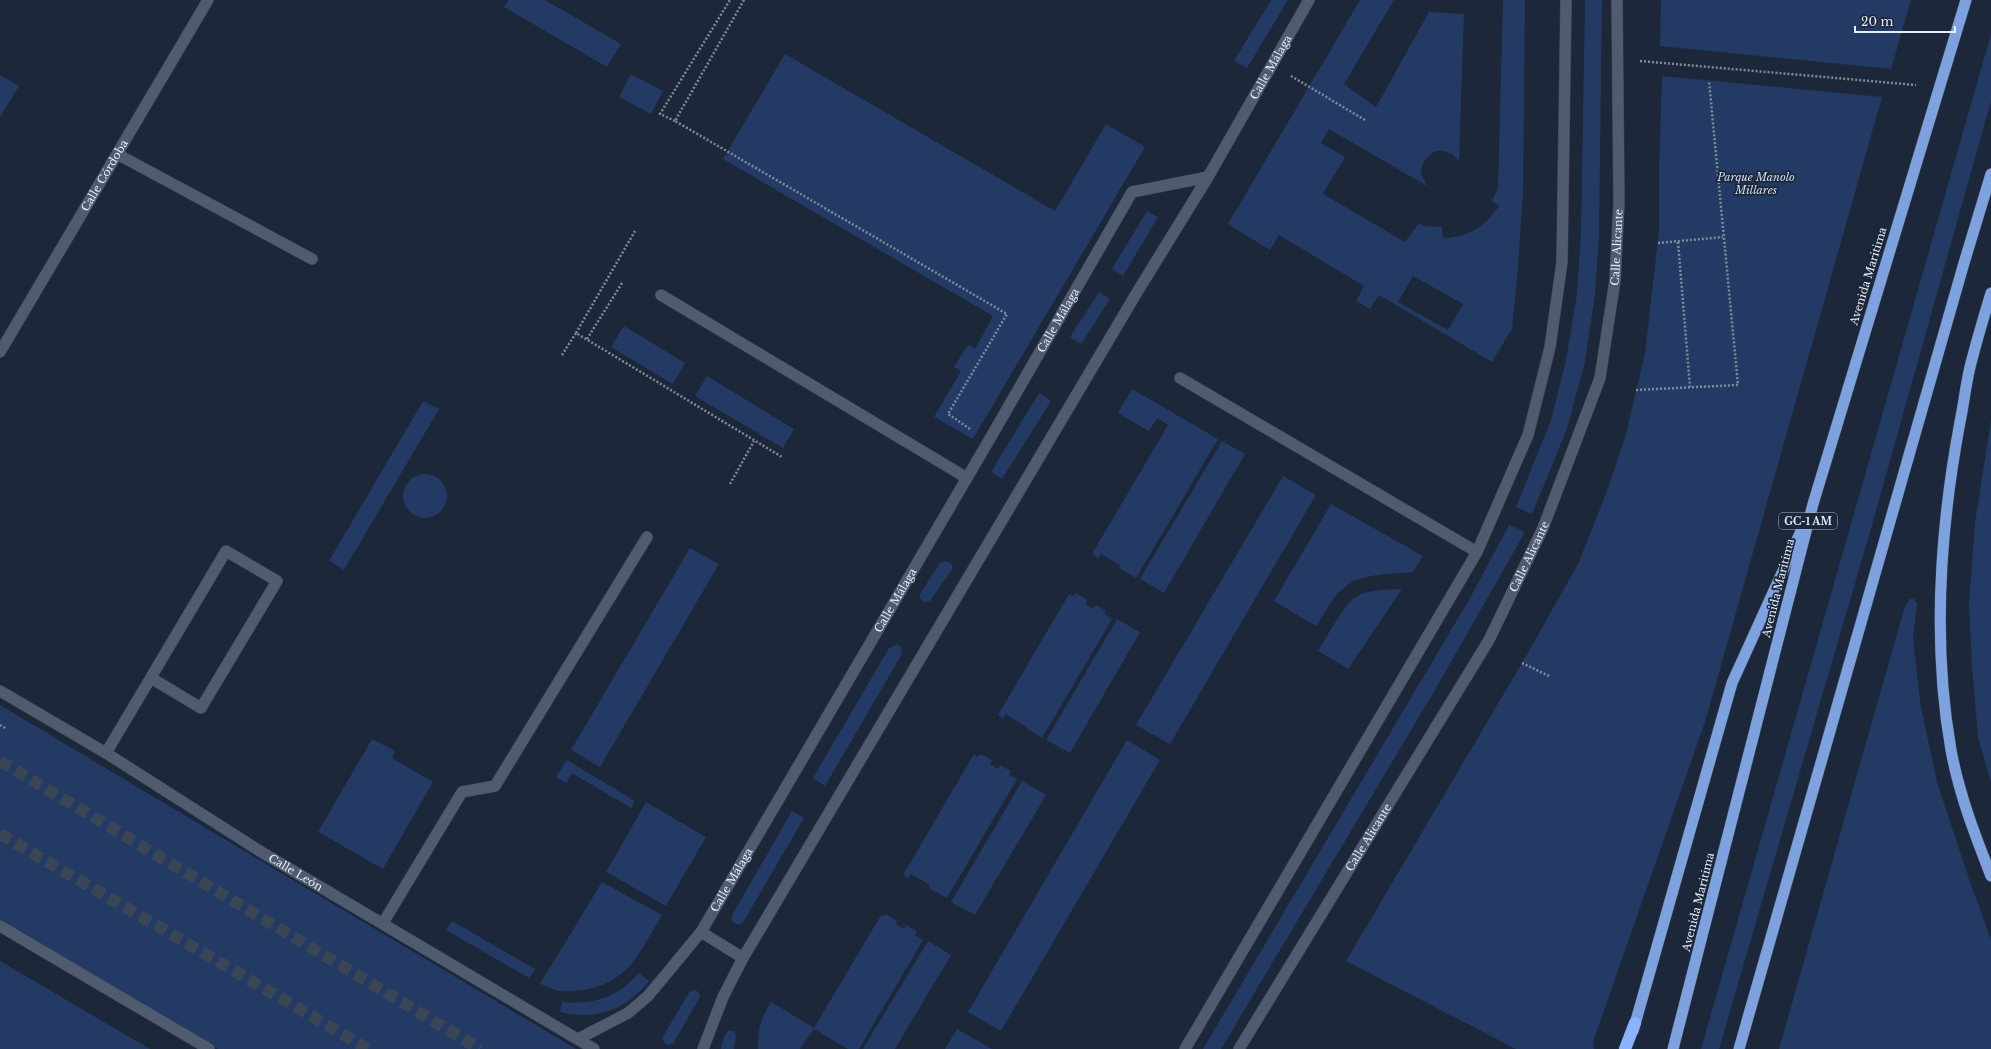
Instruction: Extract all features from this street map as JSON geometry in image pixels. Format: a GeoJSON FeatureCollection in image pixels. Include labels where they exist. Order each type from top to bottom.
{"type":"FeatureCollection","features":[{"type":"Feature","properties":{"kind":"highway","name":"Avenida Maritima"},"geometry":{"type":"LineString","coordinates":[[1673,1049],[1813,504],[1966,0]]}},
{"type":"Feature","properties":{"kind":"highway"},"geometry":{"type":"LineString","coordinates":[[1739,1049],[1964,263],[1991,174]]}},
{"type":"Feature","properties":{"kind":"highway"},"geometry":{"type":"LineString","coordinates":[[1991,293],[1971,364],[1954,452],[1942,546],[1941,626],[1943,684],[1951,750],[1966,811],[1991,876]]}},
{"type":"Feature","properties":{"kind":"highway"},"geometry":{"type":"LineString","coordinates":[[1629,1049],[1635,1023],[1732,683],[1813,504]]}},
{"type":"Feature","properties":{"kind":"highway"},"geometry":{"type":"LineString","coordinates":[[1625,1049],[1635,1023]]}},
{"type":"Feature","properties":{"kind":"street","name":"Calle Córdoba"},"geometry":{"type":"LineString","coordinates":[[0,352],[208,0]]}},
{"type":"Feature","properties":{"kind":"street","name":"Calle Málaga"},"geometry":{"type":"LineString","coordinates":[[703,1049],[723,997],[743,958],[1136,294],[1208,176],[1308,0]]}},
{"type":"Feature","properties":{"kind":"street"},"geometry":{"type":"LineString","coordinates":[[1185,1049],[1476,552],[1528,436],[1550,348],[1562,262],[1566,0]]}},
{"type":"Feature","properties":{"kind":"street","name":"Calle Alicante"},"geometry":{"type":"LineString","coordinates":[[1240,1049],[1489,640],[1543,528],[1600,378],[1615,280],[1619,202],[1617,0]]}},
{"type":"Feature","properties":{"kind":"street"},"geometry":{"type":"LineString","coordinates":[[117,154],[312,259]]}},
{"type":"Feature","properties":{"kind":"street","name":"Calle Málaga"},"geometry":{"type":"LineString","coordinates":[[578,1039],[628,1013],[648,996],[701,932],[988,442],[1132,192],[1208,176]]}},
{"type":"Feature","properties":{"kind":"street"},"geometry":{"type":"LineString","coordinates":[[661,296],[967,478]]}},
{"type":"Feature","properties":{"kind":"street"},"geometry":{"type":"LineString","coordinates":[[1180,378],[1476,552]]}},
{"type":"Feature","properties":{"kind":"street"},"geometry":{"type":"LineString","coordinates":[[383,923],[462,792],[495,786],[647,537]]}},
{"type":"Feature","properties":{"kind":"street"},"geometry":{"type":"LineString","coordinates":[[106,753],[150,678],[226,551],[277,581],[201,708],[150,678]]}},
{"type":"Feature","properties":{"kind":"street","name":"Calle León"},"geometry":{"type":"LineString","coordinates":[[0,691],[106,753],[263,853],[594,1049]]}},
{"type":"Feature","properties":{"kind":"street"},"geometry":{"type":"LineString","coordinates":[[0,926],[208,1049]]}},
{"type":"Feature","properties":{"kind":"street"},"geometry":{"type":"LineString","coordinates":[[701,932],[743,958]]}},
{"type":"Feature","properties":{"kind":"path"},"geometry":{"type":"LineString","coordinates":[[730,0],[660,114],[675,121],[1007,314],[948,414],[988,442]]}},
{"type":"Feature","properties":{"kind":"path"},"geometry":{"type":"LineString","coordinates":[[675,121],[744,0]]}},
{"type":"Feature","properties":{"kind":"path"},"geometry":{"type":"LineString","coordinates":[[1618,59],[1939,87]]}},
{"type":"Feature","properties":{"kind":"path"},"geometry":{"type":"LineString","coordinates":[[1272,64],[1365,120]]}},
{"type":"Feature","properties":{"kind":"path"},"geometry":{"type":"LineString","coordinates":[[1636,390],[1738,385],[1709,81]]}},
{"type":"Feature","properties":{"kind":"path"},"geometry":{"type":"LineString","coordinates":[[562,355],[635,231]]}},
{"type":"Feature","properties":{"kind":"path"},"geometry":{"type":"LineString","coordinates":[[1658,244],[1723,237]]}},
{"type":"Feature","properties":{"kind":"path"},"geometry":{"type":"LineString","coordinates":[[1678,242],[1690,387]]}},
{"type":"Feature","properties":{"kind":"path"},"geometry":{"type":"LineString","coordinates":[[587,339],[622,283]]}},
{"type":"Feature","properties":{"kind":"path"},"geometry":{"type":"LineString","coordinates":[[576,333],[782,457]]}},
{"type":"Feature","properties":{"kind":"path"},"geometry":{"type":"LineString","coordinates":[[730,484],[754,441]]}},
{"type":"Feature","properties":{"kind":"path"},"geometry":{"type":"LineString","coordinates":[[1522,664],[1549,676]]}},
{"type":"Feature","properties":{"kind":"path"},"geometry":{"type":"LineString","coordinates":[[0,725],[7,729]]}},
{"type":"Feature","properties":{"kind":"green space"},"geometry":{"type":"Polygon","coordinates":[[[509,0],[545,0],[621,44],[607,67],[504,7],[509,0]]]}},
{"type":"Feature","properties":{"kind":"green space"},"geometry":{"type":"Polygon","coordinates":[[[1271,0],[1288,0],[1247,68],[1234,61],[1271,0]]]}},
{"type":"Feature","properties":{"kind":"green space"},"geometry":{"type":"Polygon","coordinates":[[[1360,0],[1394,0],[1344,84],[1376,107],[1429,12],[1464,14],[1459,161],[1452,154],[1444,151],[1434,152],[1426,158],[1421,173],[1427,186],[1329,129],[1321,143],[1345,157],[1323,194],[1405,242],[1419,223],[1424,226],[1442,227],[1443,238],[1460,236],[1475,230],[1482,225],[1499,206],[1492,201],[1498,188],[1503,0],[1525,0],[1523,194],[1518,268],[1512,329],[1492,362],[1379,295],[1370,309],[1356,301],[1364,286],[1279,235],[1270,250],[1228,224],[1360,0]],[[1413,276],[1398,302],[1448,330],[1463,304],[1413,276]]]}},
{"type":"Feature","properties":{"kind":"green space"},"geometry":{"type":"Polygon","coordinates":[[[1585,0],[1602,0],[1599,236],[1595,294],[1585,362],[1567,429],[1532,514],[1516,507],[1551,420],[1566,360],[1577,294],[1581,233],[1585,0]]]}},
{"type":"Feature","properties":{"kind":"green space"},"geometry":{"type":"Polygon","coordinates":[[[1661,0],[1911,0],[1891,69],[1660,46],[1661,0]]]}},
{"type":"Feature","properties":{"kind":"green space"},"geometry":{"type":"Polygon","coordinates":[[[1991,34],[1991,101],[1872,525],[1719,1049],[1701,1049],[1991,34]]]}},
{"type":"Feature","properties":{"kind":"green space"},"geometry":{"type":"Polygon","coordinates":[[[785,54],[1055,211],[1106,124],[1145,147],[973,439],[934,417],[961,371],[954,367],[968,345],[975,349],[993,316],[723,159],[785,54]]]}},
{"type":"Feature","properties":{"kind":"green space"},"geometry":{"type":"Polygon","coordinates":[[[631,74],[663,91],[651,114],[619,97],[631,74]]]}},
{"type":"Feature","properties":{"kind":"green space"},"geometry":{"type":"Polygon","coordinates":[[[0,75],[19,86],[0,117],[0,75]]]}},
{"type":"Feature","properties":{"kind":"green space","name":"Parque Manolo Millares"},"geometry":{"type":"Polygon","coordinates":[[[1662,76],[1882,97],[1705,722],[1593,1042],[1594,1049],[1516,1049],[1346,961],[1522,663],[1578,564],[1607,491],[1626,434],[1645,353],[1659,231],[1662,76]]]}},
{"type":"Feature","properties":{"kind":"green space"},"geometry":{"type":"Polygon","coordinates":[[[1147,211],[1158,217],[1123,276],[1112,269],[1147,211]]]}},
{"type":"Feature","properties":{"kind":"green space"},"geometry":{"type":"Polygon","coordinates":[[[1099,292],[1110,299],[1081,344],[1070,337],[1099,292]]]}},
{"type":"Feature","properties":{"kind":"green space"},"geometry":{"type":"Polygon","coordinates":[[[624,326],[685,363],[673,384],[611,347],[624,326]]]}},
{"type":"Feature","properties":{"kind":"green space"},"geometry":{"type":"Polygon","coordinates":[[[707,376],[794,429],[783,448],[695,396],[707,376]]]}},
{"type":"Feature","properties":{"kind":"green space"},"geometry":{"type":"Polygon","coordinates":[[[1132,389],[1218,439],[1136,578],[1119,568],[1120,565],[1101,554],[1098,558],[1092,554],[1168,425],[1157,418],[1149,431],[1118,413],[1132,389]]]}},
{"type":"Feature","properties":{"kind":"green space"},"geometry":{"type":"Polygon","coordinates":[[[1039,393],[1051,401],[1002,479],[991,472],[1039,393]]]}},
{"type":"Feature","properties":{"kind":"green space"},"geometry":{"type":"Polygon","coordinates":[[[423,401],[439,409],[344,570],[329,561],[423,401]]]}},
{"type":"Feature","properties":{"kind":"green space"},"geometry":{"type":"Polygon","coordinates":[[[1991,420],[1991,783],[1978,737],[1972,667],[1969,604],[1975,523],[1991,420]]]}},
{"type":"Feature","properties":{"kind":"green space"},"geometry":{"type":"Polygon","coordinates":[[[1222,441],[1245,454],[1164,593],[1140,579],[1222,441]]]}},
{"type":"Feature","properties":{"kind":"green space"},"geometry":{"type":"Polygon","coordinates":[[[421,474],[429,474],[441,480],[447,492],[447,500],[441,512],[429,518],[421,518],[409,512],[403,500],[403,492],[409,480],[421,474]]]}},
{"type":"Feature","properties":{"kind":"green space"},"geometry":{"type":"Polygon","coordinates":[[[1283,476],[1316,495],[1170,744],[1136,725],[1283,476]]]}},
{"type":"Feature","properties":{"kind":"green space"},"geometry":{"type":"Polygon","coordinates":[[[1331,504],[1423,556],[1413,572],[1369,576],[1346,586],[1333,599],[1316,626],[1274,601],[1331,504]]]}},
{"type":"Feature","properties":{"kind":"green space"},"geometry":{"type":"Polygon","coordinates":[[[1509,525],[1525,532],[1438,685],[1221,1049],[1203,1049],[1470,598],[1509,525]]]}},
{"type":"Feature","properties":{"kind":"green space"},"geometry":{"type":"Polygon","coordinates":[[[690,548],[719,564],[600,767],[571,750],[690,548]]]}},
{"type":"Feature","properties":{"kind":"green space"},"geometry":{"type":"Polygon","coordinates":[[[944,561],[951,563],[953,568],[930,601],[923,602],[920,598],[920,594],[940,563],[944,561]]]}},
{"type":"Feature","properties":{"kind":"green space"},"geometry":{"type":"Polygon","coordinates":[[[1402,589],[1348,669],[1318,651],[1341,614],[1356,597],[1372,591],[1402,589]]]}},
{"type":"Feature","properties":{"kind":"green space"},"geometry":{"type":"Polygon","coordinates":[[[1076,593],[1087,600],[1086,604],[1093,609],[1096,605],[1106,611],[1104,614],[1112,619],[1042,738],[1006,714],[1003,718],[998,715],[1069,594],[1074,596],[1076,593]]]}},
{"type":"Feature","properties":{"kind":"green space"},"geometry":{"type":"Polygon","coordinates":[[[1910,599],[1914,599],[1917,604],[1913,639],[1921,707],[1937,782],[1970,882],[1991,939],[1991,1049],[1779,1049],[1905,606],[1910,599]]]}},
{"type":"Feature","properties":{"kind":"green space"},"geometry":{"type":"Polygon","coordinates":[[[1117,619],[1140,632],[1070,753],[1046,740],[1117,619]]]}},
{"type":"Feature","properties":{"kind":"green space"},"geometry":{"type":"Polygon","coordinates":[[[897,644],[901,647],[902,654],[825,786],[813,778],[889,648],[897,644]]]}},
{"type":"Feature","properties":{"kind":"green space"},"geometry":{"type":"Polygon","coordinates":[[[0,705],[576,1049],[218,1049],[0,919],[0,705]]]}},
{"type":"Feature","properties":{"kind":"green space"},"geometry":{"type":"Polygon","coordinates":[[[372,739],[395,751],[392,758],[433,782],[383,869],[318,832],[372,739]]]}},
{"type":"Feature","properties":{"kind":"green space"},"geometry":{"type":"Polygon","coordinates":[[[1127,740],[1160,760],[1001,1031],[968,1012],[1127,740]]]}},
{"type":"Feature","properties":{"kind":"green space"},"geometry":{"type":"Polygon","coordinates":[[[974,754],[978,757],[980,754],[992,760],[990,764],[998,769],[1000,765],[1011,771],[1009,775],[1017,779],[947,898],[929,888],[930,885],[911,874],[908,879],[903,875],[974,754]]]}},
{"type":"Feature","properties":{"kind":"green space"},"geometry":{"type":"Polygon","coordinates":[[[567,760],[635,801],[631,808],[572,773],[566,783],[556,777],[567,760]]]}},
{"type":"Feature","properties":{"kind":"green space"},"geometry":{"type":"Polygon","coordinates":[[[1022,781],[1046,795],[975,915],[951,902],[1022,781]]]}},
{"type":"Feature","properties":{"kind":"green space"},"geometry":{"type":"Polygon","coordinates":[[[646,802],[706,837],[666,906],[606,872],[646,802]]]}},
{"type":"Feature","properties":{"kind":"green space"},"geometry":{"type":"Polygon","coordinates":[[[792,811],[804,818],[744,921],[741,924],[736,924],[732,920],[732,915],[792,811]]]}},
{"type":"Feature","properties":{"kind":"green space"},"geometry":{"type":"Polygon","coordinates":[[[602,882],[662,915],[645,944],[626,970],[600,986],[590,989],[560,991],[540,984],[602,882]]]}},
{"type":"Feature","properties":{"kind":"green space"},"geometry":{"type":"Polygon","coordinates":[[[886,914],[897,921],[896,924],[904,929],[906,925],[917,931],[915,935],[923,940],[859,1049],[848,1049],[814,1029],[800,1049],[758,1049],[760,1024],[771,1002],[814,1028],[881,915],[884,916],[886,914]]]}},
{"type":"Feature","properties":{"kind":"green space"},"geometry":{"type":"Polygon","coordinates":[[[452,921],[535,969],[529,978],[446,930],[452,921]]]}},
{"type":"Feature","properties":{"kind":"green space"},"geometry":{"type":"Polygon","coordinates":[[[928,941],[951,955],[895,1049],[863,1049],[928,941]]]}},
{"type":"Feature","properties":{"kind":"green space"},"geometry":{"type":"Polygon","coordinates":[[[0,961],[150,1049],[0,1049],[0,961]]]}},
{"type":"Feature","properties":{"kind":"green space"},"geometry":{"type":"Polygon","coordinates":[[[639,973],[649,981],[640,991],[620,1006],[598,1014],[586,1015],[560,1012],[562,1002],[585,1002],[605,998],[623,988],[639,973]]]}},
{"type":"Feature","properties":{"kind":"green space"},"geometry":{"type":"Polygon","coordinates":[[[696,990],[700,995],[699,999],[673,1044],[666,1045],[662,1038],[690,991],[696,990]]]}},
{"type":"Feature","properties":{"kind":"green space"},"geometry":{"type":"Polygon","coordinates":[[[957,1029],[992,1049],[945,1049],[957,1029]]]}},
{"type":"Feature","properties":{"kind":"green space"},"geometry":{"type":"Polygon","coordinates":[[[728,1031],[734,1031],[736,1036],[734,1049],[721,1049],[724,1036],[728,1031]]]}},
{"type":"Feature","properties":{"kind":"tunnel"},"geometry":{"type":"LineString","coordinates":[[0,761],[480,1049]]}},
{"type":"Feature","properties":{"kind":"tunnel"},"geometry":{"type":"LineString","coordinates":[[0,834],[368,1049]]}}]}
